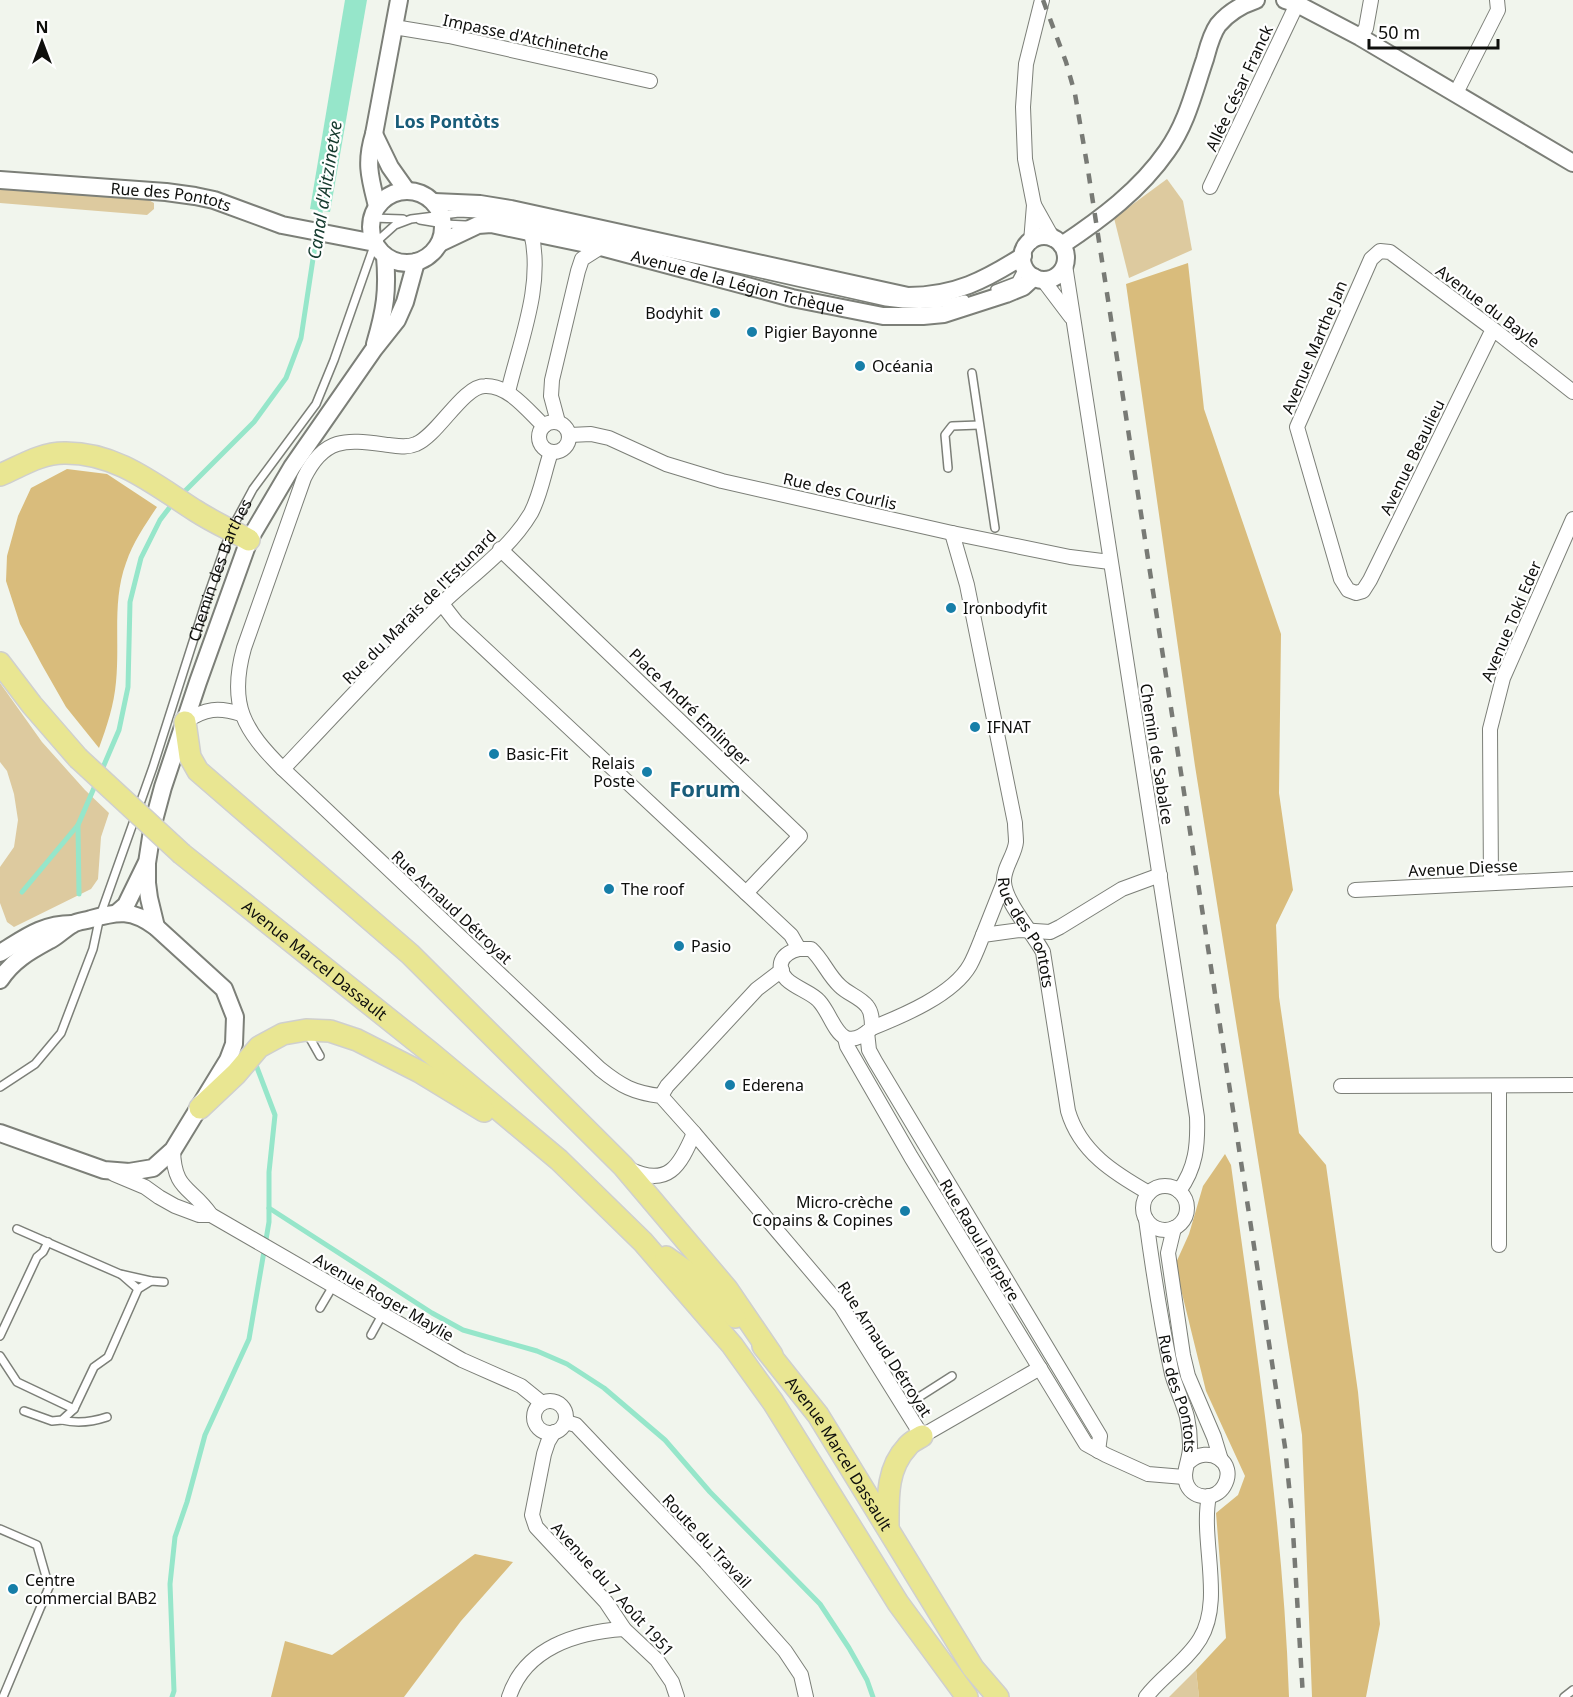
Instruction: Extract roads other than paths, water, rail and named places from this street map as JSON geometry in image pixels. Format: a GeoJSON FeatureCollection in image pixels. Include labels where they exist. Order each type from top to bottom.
{"type":"FeatureCollection","features":[{"type":"Feature","properties":{"kind":"main road"},"geometry":{"type":"LineString","coordinates":[[0,494],[9,471],[34,459],[63,453],[90,454],[120,464],[200,514],[240,535]]}},
{"type":"Feature","properties":{"kind":"main road","name":"Avenue Marcel Dassault"},"geometry":{"type":"LineString","coordinates":[[0,663],[32,705],[78,758],[182,854],[431,1053],[559,1160],[643,1242],[732,1345],[773,1402],[898,1603],[967,1697]]}},
{"type":"Feature","properties":{"kind":"main road"},"geometry":{"type":"LineString","coordinates":[[185,722],[190,757],[198,771],[410,954],[623,1166],[728,1289],[772,1355]]}},
{"type":"Feature","properties":{"kind":"main road"},"geometry":{"type":"LineString","coordinates":[[200,1108],[236,1074],[259,1047],[283,1034],[306,1030],[330,1031],[379,1050],[420,1072],[559,1160]]}},
{"type":"Feature","properties":{"kind":"main road","name":"Avenue Marcel Dassault"},"geometry":{"type":"LineString","coordinates":[[643,1242],[693,1276],[772,1355],[818,1415],[973,1668],[998,1697]]}},
{"type":"Feature","properties":{"kind":"main road"},"geometry":{"type":"LineString","coordinates":[[888,1529],[888,1497],[892,1472],[907,1447],[922,1436]]}},
{"type":"Feature","properties":{"kind":"street"},"geometry":{"type":"LineString","coordinates":[[375,212],[368,152],[374,134],[399,0]]}},
{"type":"Feature","properties":{"kind":"street"},"geometry":{"type":"LineString","coordinates":[[1031,264],[1034,205],[1025,159],[1023,107],[1026,64],[1042,0]]}},
{"type":"Feature","properties":{"kind":"street"},"geometry":{"type":"LineString","coordinates":[[1031,264],[1041,237],[1057,242],[1096,222],[1150,173],[1180,129],[1191,105],[1199,74],[1217,27],[1236,9],[1256,0]]}},
{"type":"Feature","properties":{"kind":"street"},"geometry":{"type":"LineString","coordinates":[[1360,37],[1366,28],[1371,0]]}},
{"type":"Feature","properties":{"kind":"street"},"geometry":{"type":"LineString","coordinates":[[1456,93],[1498,10],[1497,0]]}},
{"type":"Feature","properties":{"kind":"street"},"geometry":{"type":"LineString","coordinates":[[1291,2],[1360,37],[1573,163]]}},
{"type":"Feature","properties":{"kind":"street","name":"Allée César Franck"},"geometry":{"type":"LineString","coordinates":[[1210,187],[1291,2]]}},
{"type":"Feature","properties":{"kind":"street","name":"Impasse d'Atchinetche"},"geometry":{"type":"LineString","coordinates":[[394,27],[449,36],[650,81]]}},
{"type":"Feature","properties":{"kind":"street"},"geometry":{"type":"LineString","coordinates":[[374,134],[390,167],[407,191]]}},
{"type":"Feature","properties":{"kind":"street","name":"Rue des Pontots"},"geometry":{"type":"LineString","coordinates":[[0,180],[195,196],[214,200],[282,225],[339,235],[380,250],[400,262],[416,262]]}},
{"type":"Feature","properties":{"kind":"street"},"geometry":{"type":"LineString","coordinates":[[380,250],[371,226],[375,212],[385,198],[407,191],[417,192],[440,214],[440,243]]}},
{"type":"Feature","properties":{"kind":"street","name":"Avenue de la Légion Tchèque"},"geometry":{"type":"LineString","coordinates":[[440,214],[480,204],[511,209],[887,292],[925,296],[959,290],[1031,264]]}},
{"type":"Feature","properties":{"kind":"street"},"geometry":{"type":"LineString","coordinates":[[1031,264],[1059,275],[1065,266],[1066,255],[1034,205]]}},
{"type":"Feature","properties":{"kind":"street"},"geometry":{"type":"LineString","coordinates":[[339,235],[375,212]]}},
{"type":"Feature","properties":{"kind":"street","name":"Avenue de la Légion Tchèque"},"geometry":{"type":"LineString","coordinates":[[478,225],[491,224],[601,247],[792,298],[883,316],[944,314],[1015,291],[1023,287],[1031,264]]}},
{"type":"Feature","properties":{"kind":"street"},"geometry":{"type":"LineString","coordinates":[[416,262],[430,255],[440,243],[478,225]]}},
{"type":"Feature","properties":{"kind":"street"},"geometry":{"type":"LineString","coordinates":[[531,232],[535,262],[532,300],[508,392],[544,426]]}},
{"type":"Feature","properties":{"kind":"street"},"geometry":{"type":"LineString","coordinates":[[558,422],[551,396],[552,380],[573,293],[582,259],[601,247]]}},
{"type":"Feature","properties":{"kind":"street","name":"Chemin des Barthes"},"geometry":{"type":"LineString","coordinates":[[374,349],[385,308],[387,286],[380,250]]}},
{"type":"Feature","properties":{"kind":"street","name":"Avenue du Bayle"},"geometry":{"type":"LineString","coordinates":[[1380,251],[1390,252],[1573,392]]}},
{"type":"Feature","properties":{"kind":"street","name":"Avenue Marthe Jan"},"geometry":{"type":"LineString","coordinates":[[1356,593],[1348,590],[1341,579],[1298,427],[1371,259],[1380,251]]}},
{"type":"Feature","properties":{"kind":"street","name":"Chemin des Barthes"},"geometry":{"type":"LineString","coordinates":[[156,927],[149,898],[147,863],[153,824],[240,535],[292,466],[374,349],[398,320],[416,262]]}},
{"type":"Feature","properties":{"kind":"street","name":"Chemin de Sabalce"},"geometry":{"type":"LineString","coordinates":[[1031,264],[1072,319]]}},
{"type":"Feature","properties":{"kind":"street","name":"Chemin de Sabalce"},"geometry":{"type":"LineString","coordinates":[[1065,266],[1197,1117],[1196,1158],[1187,1181],[1179,1191]]}},
{"type":"Feature","properties":{"kind":"street","name":"Avenue Beaulieu"},"geometry":{"type":"LineString","coordinates":[[1356,593],[1363,591],[1371,580],[1493,329]]}},
{"type":"Feature","properties":{"kind":"street","name":"Rue Arnaud Détroyat"},"geometry":{"type":"LineString","coordinates":[[508,392],[485,386],[473,389],[428,436],[417,444],[404,447],[354,441],[340,442],[331,445],[310,467],[278,551],[239,667],[238,699],[242,714],[252,733],[283,769],[600,1069],[617,1083],[639,1093],[661,1096],[841,1306],[922,1436],[1040,1368]]}},
{"type":"Feature","properties":{"kind":"street"},"geometry":{"type":"LineString","coordinates":[[558,422],[566,427],[570,435],[569,440],[565,448],[551,452],[540,444],[539,434],[544,426],[558,422]]}},
{"type":"Feature","properties":{"kind":"street","name":"Rue des Courlis"},"geometry":{"type":"LineString","coordinates":[[570,435],[591,434],[609,438],[696,475],[952,533],[1110,562]]}},
{"type":"Feature","properties":{"kind":"street","name":"Rue du Marais de l'Estunard"},"geometry":{"type":"LineString","coordinates":[[283,769],[442,604],[474,576],[530,514],[538,498],[551,452]]}},
{"type":"Feature","properties":{"kind":"street","name":"Avenue Toki Eder"},"geometry":{"type":"LineString","coordinates":[[1491,883],[1490,729],[1503,678],[1573,519]]}},
{"type":"Feature","properties":{"kind":"street","name":"Rue des Pontots"},"geometry":{"type":"LineString","coordinates":[[952,533],[967,585],[1015,823],[1016,843],[1005,872],[1004,882],[1012,905],[1043,952],[1072,1126],[1104,1165],[1149,1193]]}},
{"type":"Feature","properties":{"kind":"street","name":"Place André Emlinger"},"geometry":{"type":"LineString","coordinates":[[500,549],[800,836],[746,892]]}},
{"type":"Feature","properties":{"kind":"street"},"geometry":{"type":"LineString","coordinates":[[442,604],[456,622],[791,935],[799,949],[784,957],[782,970],[757,989],[667,1086],[661,1096]]}},
{"type":"Feature","properties":{"kind":"street"},"geometry":{"type":"LineString","coordinates":[[185,722],[194,716],[218,708],[242,714]]}},
{"type":"Feature","properties":{"kind":"street","name":"Chemin des Barthes"},"geometry":{"type":"LineString","coordinates":[[118,912],[126,905],[147,863]]}},
{"type":"Feature","properties":{"kind":"street"},"geometry":{"type":"LineString","coordinates":[[983,935],[1011,931],[1050,932],[1122,889],[1160,875]]}},
{"type":"Feature","properties":{"kind":"street","name":"Avenue Diesse"},"geometry":{"type":"LineString","coordinates":[[1355,890],[1573,879]]}},
{"type":"Feature","properties":{"kind":"street"},"geometry":{"type":"LineString","coordinates":[[845,1038],[856,1038],[898,1017],[958,981],[969,966],[1004,882]]}},
{"type":"Feature","properties":{"kind":"street"},"geometry":{"type":"LineString","coordinates":[[0,953],[29,935],[54,924],[89,920],[118,912],[132,914],[156,927],[224,989],[235,1017],[234,1044],[228,1060],[173,1150],[153,1168],[129,1172],[104,1170],[48,1152],[0,1133]]}},
{"type":"Feature","properties":{"kind":"street"},"geometry":{"type":"LineString","coordinates":[[0,980],[8,967],[30,951],[89,920]]}},
{"type":"Feature","properties":{"kind":"street","name":"Rue Raoul Perpère"},"geometry":{"type":"LineString","coordinates":[[799,949],[811,949],[842,988],[868,1007],[872,1016],[869,1050],[1100,1436],[1098,1451]]}},
{"type":"Feature","properties":{"kind":"street","name":"Rue Raoul Perpère"},"geometry":{"type":"LineString","coordinates":[[782,970],[791,983],[820,1001],[837,1032],[845,1038],[847,1046],[917,1167],[1086,1444],[1148,1474],[1184,1477]]}},
{"type":"Feature","properties":{"kind":"street"},"geometry":{"type":"LineString","coordinates":[[1341,1086],[1573,1085]]}},
{"type":"Feature","properties":{"kind":"street"},"geometry":{"type":"LineString","coordinates":[[1499,1086],[1499,1245]]}},
{"type":"Feature","properties":{"kind":"street"},"geometry":{"type":"LineString","coordinates":[[623,1166],[643,1176],[659,1177],[671,1171],[681,1162],[694,1133]]}},
{"type":"Feature","properties":{"kind":"street","name":"Avenue Roger Maylie"},"geometry":{"type":"LineString","coordinates":[[173,1150],[176,1174],[187,1191],[204,1203],[211,1215],[382,1316],[462,1360],[521,1386],[542,1403]]}},
{"type":"Feature","properties":{"kind":"street","name":"Avenue Roger Maylie"},"geometry":{"type":"LineString","coordinates":[[104,1170],[139,1184],[175,1206],[199,1215],[211,1215]]}},
{"type":"Feature","properties":{"kind":"street"},"geometry":{"type":"LineString","coordinates":[[1167,1186],[1179,1191],[1187,1208],[1183,1220],[1174,1228],[1162,1230],[1155,1228],[1146,1219],[1143,1206],[1149,1193],[1154,1189],[1167,1186]]}},
{"type":"Feature","properties":{"kind":"street","name":"Rue des Pontots"},"geometry":{"type":"LineString","coordinates":[[1146,1219],[1153,1271],[1173,1377],[1186,1416],[1191,1445],[1189,1462]]}},
{"type":"Feature","properties":{"kind":"street","name":"Rue des Pontots"},"geometry":{"type":"LineString","coordinates":[[1174,1228],[1168,1253],[1183,1355],[1188,1376],[1214,1437],[1221,1460]]}},
{"type":"Feature","properties":{"kind":"street"},"geometry":{"type":"LineString","coordinates":[[553,1401],[565,1411],[566,1422],[563,1427],[549,1433],[540,1429],[534,1421],[535,1411],[542,1403],[553,1401]]}},
{"type":"Feature","properties":{"kind":"street","name":"Route du Travail"},"geometry":{"type":"LineString","coordinates":[[566,1422],[576,1425],[706,1562],[785,1652],[801,1675],[806,1697]]}},
{"type":"Feature","properties":{"kind":"street","name":"Avenue du 7 Août 1951"},"geometry":{"type":"LineString","coordinates":[[554,1432],[544,1454],[532,1515],[534,1521],[544,1537],[606,1602],[624,1629],[657,1659],[672,1682],[677,1697]]}},
{"type":"Feature","properties":{"kind":"street"},"geometry":{"type":"LineString","coordinates":[[1208,1454],[1221,1460],[1227,1472],[1227,1479],[1221,1491],[1209,1497],[1195,1494],[1184,1477],[1189,1462],[1194,1457],[1208,1454]]}},
{"type":"Feature","properties":{"kind":"street"},"geometry":{"type":"LineString","coordinates":[[1146,1697],[1193,1650],[1202,1636],[1208,1619],[1210,1598],[1206,1527],[1209,1497]]}},
{"type":"Feature","properties":{"kind":"street"},"geometry":{"type":"LineString","coordinates":[[509,1697],[520,1674],[534,1657],[559,1643],[609,1630],[624,1629]]}},
{"type":"Feature","properties":{"kind":"lane"},"geometry":{"type":"LineString","coordinates":[[375,212],[411,219]]}},
{"type":"Feature","properties":{"kind":"lane"},"geometry":{"type":"LineString","coordinates":[[380,250],[394,225],[411,219],[440,214],[478,225]]}},
{"type":"Feature","properties":{"kind":"lane","name":"Avenue de la Légion Tchèque"},"geometry":{"type":"LineString","coordinates":[[440,214],[497,215],[886,302],[922,306],[971,298],[1016,281],[1031,264]]}},
{"type":"Feature","properties":{"kind":"lane","name":"Avenue de la Légion Tchèque"},"geometry":{"type":"LineString","coordinates":[[508,228],[566,230]]}},
{"type":"Feature","properties":{"kind":"lane","name":"Chemin des Barthes"},"geometry":{"type":"LineString","coordinates":[[0,1087],[35,1064],[61,1033],[93,949],[89,920],[153,767],[204,604],[240,535],[253,489],[316,404],[334,360],[361,279],[380,250]]}},
{"type":"Feature","properties":{"kind":"lane","name":"Avenue de la Légion Tchèque"},"geometry":{"type":"LineString","coordinates":[[714,263],[770,266]]}},
{"type":"Feature","properties":{"kind":"lane"},"geometry":{"type":"LineString","coordinates":[[972,374],[995,528]]}},
{"type":"Feature","properties":{"kind":"lane"},"geometry":{"type":"LineString","coordinates":[[948,468],[945,435],[952,426],[979,425]]}},
{"type":"Feature","properties":{"kind":"lane"},"geometry":{"type":"LineString","coordinates":[[306,1030],[320,1056]]}},
{"type":"Feature","properties":{"kind":"lane"},"geometry":{"type":"LineString","coordinates":[[17,1229],[120,1274],[164,1282]]}},
{"type":"Feature","properties":{"kind":"lane"},"geometry":{"type":"LineString","coordinates":[[0,1336],[37,1257],[43,1252],[48,1242]]}},
{"type":"Feature","properties":{"kind":"lane"},"geometry":{"type":"LineString","coordinates":[[120,1274],[138,1289]]}},
{"type":"Feature","properties":{"kind":"lane"},"geometry":{"type":"LineString","coordinates":[[63,1420],[74,1409],[94,1367],[108,1357],[138,1289],[151,1281]]}},
{"type":"Feature","properties":{"kind":"lane"},"geometry":{"type":"LineString","coordinates":[[320,1308],[333,1286]]}},
{"type":"Feature","properties":{"kind":"lane"},"geometry":{"type":"LineString","coordinates":[[370,1335],[382,1316]]}},
{"type":"Feature","properties":{"kind":"lane"},"geometry":{"type":"LineString","coordinates":[[0,1356],[17,1382],[74,1409]]}},
{"type":"Feature","properties":{"kind":"lane"},"geometry":{"type":"LineString","coordinates":[[905,1406],[952,1376]]}},
{"type":"Feature","properties":{"kind":"lane"},"geometry":{"type":"LineString","coordinates":[[24,1411],[52,1421],[63,1420],[74,1423],[107,1417]]}},
{"type":"Feature","properties":{"kind":"lane"},"geometry":{"type":"LineString","coordinates":[[0,1529],[37,1545],[49,1587],[3,1697]]}},
{"type":"Feature","properties":{"kind":"lane"},"geometry":{"type":"LineString","coordinates":[[1564,1697],[1573,1690]]}},
{"type":"Feature","properties":{"kind":"water"},"geometry":{"type":"Polygon","coordinates":[[[345,0],[367,0],[330,212],[310,209],[345,0]]]}},
{"type":"Feature","properties":{"kind":"waterway","name":"Canal d'Aitzinetxe"},"geometry":{"type":"LineString","coordinates":[[180,496],[254,422],[286,378],[301,338],[321,206]]}},
{"type":"Feature","properties":{"kind":"waterway"},"geometry":{"type":"LineString","coordinates":[[101,772],[119,730],[128,687],[130,602],[141,558],[160,520],[173,503]]}},
{"type":"Feature","properties":{"kind":"waterway"},"geometry":{"type":"LineString","coordinates":[[79,894],[78,825],[97,781]]}},
{"type":"Feature","properties":{"kind":"waterway"},"geometry":{"type":"LineString","coordinates":[[22,892],[78,825]]}},
{"type":"Feature","properties":{"kind":"waterway"},"geometry":{"type":"LineString","coordinates":[[172,1697],[174,1691],[170,1584],[175,1537],[205,1435],[249,1339],[269,1222],[269,1172],[275,1115],[256,1065]]}},
{"type":"Feature","properties":{"kind":"waterway"},"geometry":{"type":"LineString","coordinates":[[269,1208],[432,1313],[463,1330],[537,1351],[567,1364],[604,1388],[665,1440],[710,1492],[820,1604],[849,1648],[867,1680],[873,1697]]}},
{"type":"Feature","properties":{"kind":"railway"},"geometry":{"type":"LineString","coordinates":[[1043,0],[1075,94],[1088,170],[1285,1447],[1292,1515],[1303,1697]]}},
{"type":"Feature","properties":{"kind":"place","name":"Bodyhit"},"geometry":{"type":"Point","coordinates":[715,313]}},
{"type":"Feature","properties":{"kind":"place","name":"Pigier Bayonne"},"geometry":{"type":"Point","coordinates":[752,332]}},
{"type":"Feature","properties":{"kind":"place","name":"Océania"},"geometry":{"type":"Point","coordinates":[860,366]}},
{"type":"Feature","properties":{"kind":"place","name":"Ironbodyfit"},"geometry":{"type":"Point","coordinates":[951,608]}},
{"type":"Feature","properties":{"kind":"place","name":"IFNAT"},"geometry":{"type":"Point","coordinates":[975,727]}},
{"type":"Feature","properties":{"kind":"place","name":"Basic-Fit"},"geometry":{"type":"Point","coordinates":[494,754]}},
{"type":"Feature","properties":{"kind":"place","name":"Relais Poste"},"geometry":{"type":"Point","coordinates":[647,772]}},
{"type":"Feature","properties":{"kind":"place","name":"The roof"},"geometry":{"type":"Point","coordinates":[609,889]}},
{"type":"Feature","properties":{"kind":"place","name":"Pasio"},"geometry":{"type":"Point","coordinates":[679,946]}},
{"type":"Feature","properties":{"kind":"place","name":"Ederena"},"geometry":{"type":"Point","coordinates":[730,1085]}},
{"type":"Feature","properties":{"kind":"place","name":"Micro-crèche Copains & Copines"},"geometry":{"type":"Point","coordinates":[905,1211]}},
{"type":"Feature","properties":{"kind":"place","name":"Centre commercial BAB2"},"geometry":{"type":"Point","coordinates":[13,1589]}},
{"type":"Feature","properties":{"kind":"district","name":"Los Pontòts"},"geometry":{"type":"Point","coordinates":[447,122]}},
{"type":"Feature","properties":{"kind":"district","name":"Forum"},"geometry":{"type":"Point","coordinates":[705,789]}}]}
